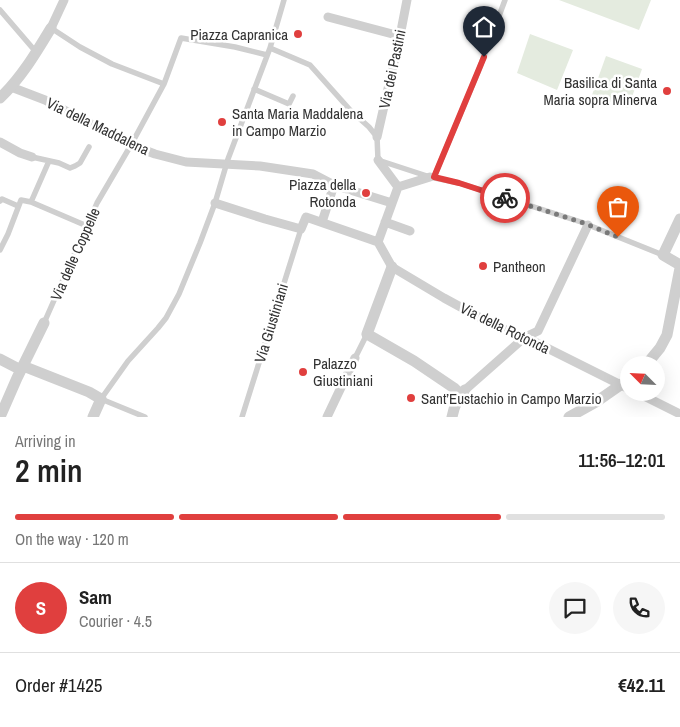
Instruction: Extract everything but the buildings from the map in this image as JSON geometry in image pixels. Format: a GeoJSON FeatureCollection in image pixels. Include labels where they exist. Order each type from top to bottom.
{"type":"FeatureCollection","features":[{"type":"Feature","properties":{"kind":"street"},"geometry":{"type":"LineString","coordinates":[[0,98],[11,88],[36,52],[51,28],[64,0]]}},
{"type":"Feature","properties":{"kind":"street","name":"Via dei Pastini"},"geometry":{"type":"LineString","coordinates":[[377,137],[407,0]]}},
{"type":"Feature","properties":{"kind":"street"},"geometry":{"type":"LineString","coordinates":[[328,17],[400,36]]}},
{"type":"Feature","properties":{"kind":"street","name":"Via della Maddalena"},"geometry":{"type":"LineString","coordinates":[[11,88],[45,100],[131,145],[155,154],[186,162],[228,162],[313,174],[334,185]]}},
{"type":"Feature","properties":{"kind":"street"},"geometry":{"type":"LineString","coordinates":[[0,142],[32,157]]}},
{"type":"Feature","properties":{"kind":"street"},"geometry":{"type":"LineString","coordinates":[[378,160],[398,187]]}},
{"type":"Feature","properties":{"kind":"street"},"geometry":{"type":"LineString","coordinates":[[398,187],[432,177]]}},
{"type":"Feature","properties":{"kind":"street"},"geometry":{"type":"LineString","coordinates":[[322,222],[334,185],[392,203]]}},
{"type":"Feature","properties":{"kind":"street"},"geometry":{"type":"LineString","coordinates":[[378,242],[398,187]]}},
{"type":"Feature","properties":{"kind":"street"},"geometry":{"type":"LineString","coordinates":[[215,203],[301,229],[306,217],[378,242],[392,267],[367,334],[462,392]]}},
{"type":"Feature","properties":{"kind":"street"},"geometry":{"type":"LineString","coordinates":[[653,356],[667,335],[680,267],[663,255],[680,219]]}},
{"type":"Feature","properties":{"kind":"street"},"geometry":{"type":"LineString","coordinates":[[385,222],[410,231]]}},
{"type":"Feature","properties":{"kind":"street"},"geometry":{"type":"LineString","coordinates":[[452,417],[455,405],[462,392],[525,337],[538,331],[588,225]]}},
{"type":"Feature","properties":{"kind":"street","name":"Via della Rotonda"},"geometry":{"type":"LineString","coordinates":[[392,267],[436,294],[488,322],[525,337],[620,382]]}},
{"type":"Feature","properties":{"kind":"street","name":"Via delle Coppelle"},"geometry":{"type":"LineString","coordinates":[[0,417],[44,323]]}},
{"type":"Feature","properties":{"kind":"street"},"geometry":{"type":"LineString","coordinates":[[327,417],[355,358]]}},
{"type":"Feature","properties":{"kind":"street"},"geometry":{"type":"LineString","coordinates":[[0,359],[89,392],[97,408]]}},
{"type":"Feature","properties":{"kind":"street"},"geometry":{"type":"LineString","coordinates":[[569,417],[620,388]]}},
{"type":"Feature","properties":{"kind":"street"},"geometry":{"type":"LineString","coordinates":[[653,401],[678,414]]}},
{"type":"Feature","properties":{"kind":"lane"},"geometry":{"type":"LineString","coordinates":[[142,416],[97,408],[128,361],[166,318],[179,294],[215,203],[268,52],[284,0]]}},
{"type":"Feature","properties":{"kind":"lane"},"geometry":{"type":"LineString","coordinates":[[432,177],[478,72],[505,0]]}},
{"type":"Feature","properties":{"kind":"lane"},"geometry":{"type":"LineString","coordinates":[[0,10],[36,52]]}},
{"type":"Feature","properties":{"kind":"lane"},"geometry":{"type":"LineString","coordinates":[[51,28],[80,47],[112,64],[164,84]]}},
{"type":"Feature","properties":{"kind":"lane","name":"Via delle Coppelle"},"geometry":{"type":"LineString","coordinates":[[44,323],[97,203],[164,84],[181,38],[268,52]]}},
{"type":"Feature","properties":{"kind":"lane"},"geometry":{"type":"LineString","coordinates":[[268,52],[310,65],[377,137],[378,160],[432,177],[459,183],[588,225],[663,255]]}},
{"type":"Feature","properties":{"kind":"lane"},"geometry":{"type":"LineString","coordinates":[[254,90],[289,104],[293,96]]}},
{"type":"Feature","properties":{"kind":"lane"},"geometry":{"type":"LineString","coordinates":[[32,157],[59,163],[70,168],[83,158],[89,147]]}},
{"type":"Feature","properties":{"kind":"lane"},"geometry":{"type":"LineString","coordinates":[[33,203],[49,161]]}},
{"type":"Feature","properties":{"kind":"lane"},"geometry":{"type":"LineString","coordinates":[[0,201],[2,199],[18,205]]}},
{"type":"Feature","properties":{"kind":"lane"},"geometry":{"type":"LineString","coordinates":[[0,250],[20,200],[33,203],[87,226]]}},
{"type":"Feature","properties":{"kind":"lane","name":"Via Giustiniani"},"geometry":{"type":"LineString","coordinates":[[242,417],[301,229]]}},
{"type":"Feature","properties":{"kind":"lane"},"geometry":{"type":"LineString","coordinates":[[355,358],[367,334]]}},
{"type":"Feature","properties":{"kind":"shaded area"},"geometry":{"type":"Polygon","coordinates":[[[559,0],[651,0],[639,30],[559,0]]]}},
{"type":"Feature","properties":{"kind":"shaded area"},"geometry":{"type":"Polygon","coordinates":[[[530,34],[573,50],[557,90],[517,73],[530,34]]]}},
{"type":"Feature","properties":{"kind":"shaded area"},"geometry":{"type":"Polygon","coordinates":[[[606,56],[642,69],[628,108],[592,95],[606,56]]]}},
{"type":"Feature","properties":{"kind":"way so far"},"geometry":{"type":"LineString","coordinates":[[505,198],[581,222],[618,237]]}},
{"type":"Feature","properties":{"kind":"place","name":"Piazza Capranica"},"geometry":{"type":"Point","coordinates":[298,34]}},
{"type":"Feature","properties":{"kind":"place","name":"Basilica di Santa Maria sopra Minerva"},"geometry":{"type":"Point","coordinates":[667,91]}},
{"type":"Feature","properties":{"kind":"place","name":"Santa Maria Maddalena in Campo Marzio"},"geometry":{"type":"Point","coordinates":[222,122]}},
{"type":"Feature","properties":{"kind":"place","name":"Piazza della Rotonda"},"geometry":{"type":"Point","coordinates":[366,193]}},
{"type":"Feature","properties":{"kind":"place","name":"Pantheon"},"geometry":{"type":"Point","coordinates":[483,266]}},
{"type":"Feature","properties":{"kind":"place","name":"Palazzo Giustiniani"},"geometry":{"type":"Point","coordinates":[303,372]}},
{"type":"Feature","properties":{"kind":"place","name":"Sant’Eustachio in Campo Marzio"},"geometry":{"type":"Point","coordinates":[411,398]}},
{"type":"Feature","properties":{"kind":"route"},"geometry":{"type":"LineString","coordinates":[[484,57],[434,177],[505,198]]}}]}
